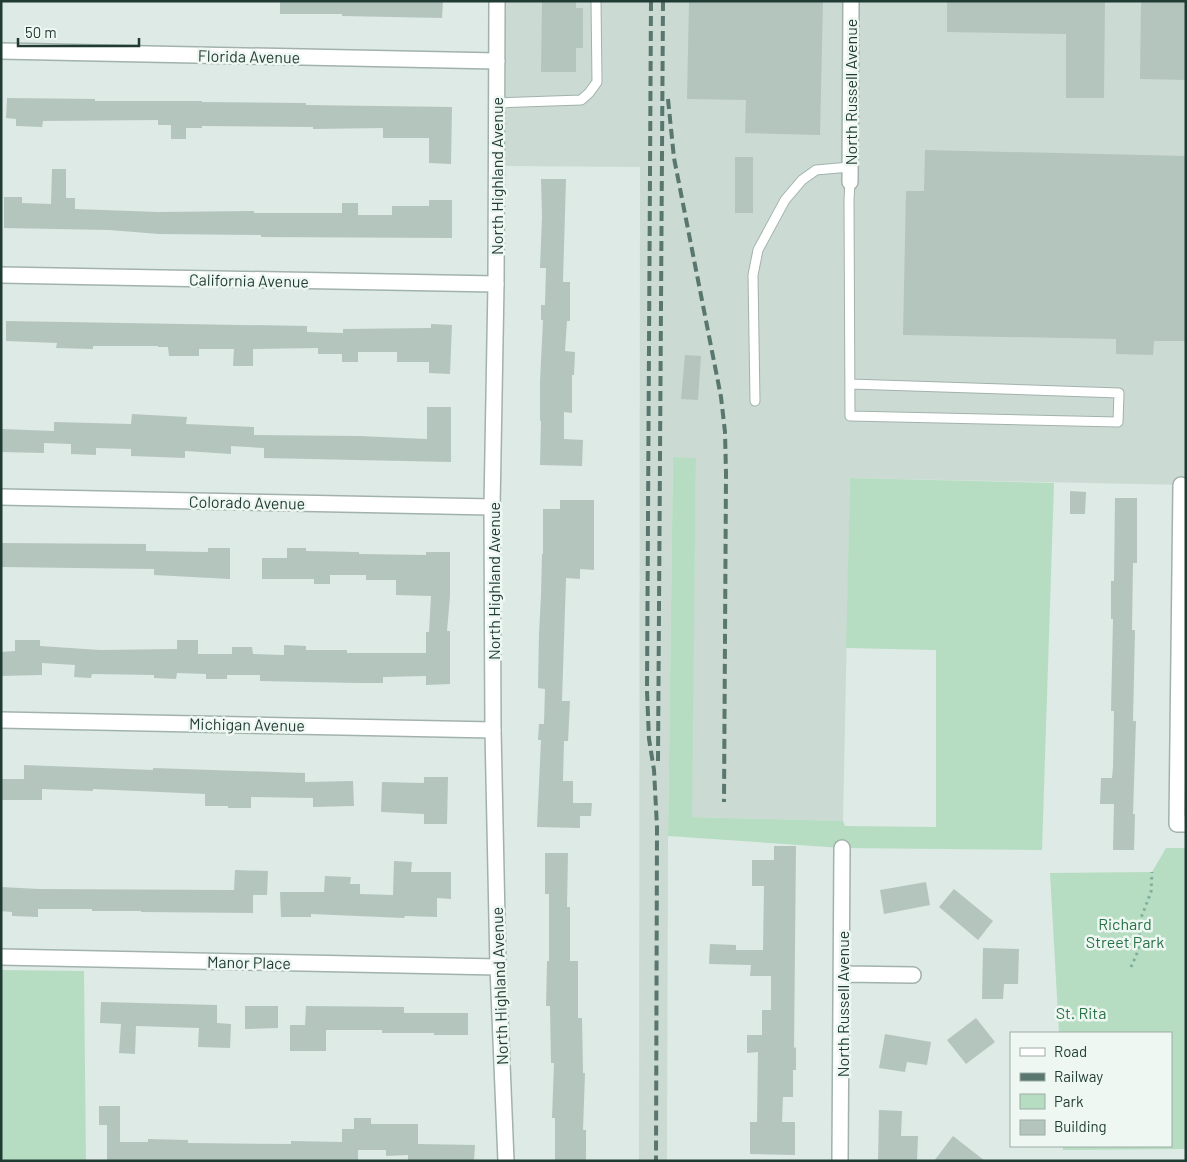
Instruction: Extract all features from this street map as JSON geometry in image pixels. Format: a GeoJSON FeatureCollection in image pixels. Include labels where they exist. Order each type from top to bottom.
{"type":"FeatureCollection","features":[{"type":"Feature","properties":{"kind":"street","name":"North Highland Avenue"},"geometry":{"type":"LineString","coordinates":[[497,1],[496,284],[492,507],[493,730],[498,967],[506,1161]]}},
{"type":"Feature","properties":{"kind":"street","name":"North Russell Avenue"},"geometry":{"type":"LineString","coordinates":[[850,182],[851,1]]}},
{"type":"Feature","properties":{"kind":"street","name":"Florida Avenue"},"geometry":{"type":"LineString","coordinates":[[1,51],[497,61]]}},
{"type":"Feature","properties":{"kind":"street","name":"California Avenue"},"geometry":{"type":"LineString","coordinates":[[1,275],[496,284]]}},
{"type":"Feature","properties":{"kind":"street"},"geometry":{"type":"LineString","coordinates":[[1181,485],[1183,549],[1182,824]]}},
{"type":"Feature","properties":{"kind":"street","name":"Colorado Avenue"},"geometry":{"type":"LineString","coordinates":[[1,497],[492,507]]}},
{"type":"Feature","properties":{"kind":"street","name":"Michigan Avenue"},"geometry":{"type":"LineString","coordinates":[[1,720],[493,730]]}},
{"type":"Feature","properties":{"kind":"street","name":"North Russell Avenue"},"geometry":{"type":"LineString","coordinates":[[840,1161],[843,974],[842,848]]}},
{"type":"Feature","properties":{"kind":"street","name":"Manor Place"},"geometry":{"type":"LineString","coordinates":[[1,957],[498,967]]}},
{"type":"Feature","properties":{"kind":"street"},"geometry":{"type":"LineString","coordinates":[[843,974],[913,975]]}},
{"type":"Feature","properties":{"kind":"lane"},"geometry":{"type":"LineString","coordinates":[[497,103],[581,100],[589,93],[597,82],[596,1]]}},
{"type":"Feature","properties":{"kind":"lane"},"geometry":{"type":"LineString","coordinates":[[755,402],[753,275],[758,250],[785,200],[802,180],[816,170],[850,167]]}},
{"type":"Feature","properties":{"kind":"lane"},"geometry":{"type":"LineString","coordinates":[[850,182],[850,384],[850,416],[1118,422],[1119,393],[850,384]]}},
{"type":"Feature","properties":{"kind":"path"},"geometry":{"type":"LineString","coordinates":[[1131,967],[1138,952],[1141,918],[1151,892],[1152,872]]}},
{"type":"Feature","properties":{"kind":"shaded area"},"geometry":{"type":"Polygon","coordinates":[[[506,1],[1186,1],[1186,485],[850,478],[843,821],[691,817],[696,459],[673,457],[668,836],[667,1161],[639,1161],[640,167],[506,166],[506,1]]]}},
{"type":"Feature","properties":{"kind":"green space"},"geometry":{"type":"Polygon","coordinates":[[[673,457],[696,458],[692,817],[843,821],[845,826],[936,827],[936,650],[846,648],[850,478],[1054,483],[1042,850],[842,848],[668,836],[673,457]]]}},
{"type":"Feature","properties":{"kind":"green space","name":"Richard Street Park"},"geometry":{"type":"Polygon","coordinates":[[[1166,848],[1186,848],[1186,1149],[1063,1150],[1063,1147],[1172,1147],[1172,1032],[1059,1032],[1050,873],[1152,872],[1166,848]]]}},
{"type":"Feature","properties":{"kind":"green space"},"geometry":{"type":"Polygon","coordinates":[[[1,970],[84,971],[86,1161],[1,1161],[1,970]]]}},
{"type":"Feature","properties":{"kind":"building"},"geometry":{"type":"Polygon","coordinates":[[[280,1],[443,1],[442,18],[342,16],[342,14],[280,14],[280,1]]]}},
{"type":"Feature","properties":{"kind":"building"},"geometry":{"type":"Polygon","coordinates":[[[542,1],[576,1],[576,8],[583,8],[583,48],[576,48],[576,72],[541,72],[542,1]]]}},
{"type":"Feature","properties":{"kind":"building"},"geometry":{"type":"Polygon","coordinates":[[[689,1],[823,1],[820,135],[745,133],[746,100],[687,99],[689,1]]]}},
{"type":"Feature","properties":{"kind":"building"},"geometry":{"type":"Polygon","coordinates":[[[947,1],[1105,1],[1104,98],[1066,98],[1066,34],[947,32],[947,1]]]}},
{"type":"Feature","properties":{"kind":"building"},"geometry":{"type":"Polygon","coordinates":[[[1141,1],[1186,1],[1186,80],[1140,79],[1141,1]]]}},
{"type":"Feature","properties":{"kind":"building"},"geometry":{"type":"Polygon","coordinates":[[[7,98],[452,107],[451,164],[429,163],[429,138],[383,138],[383,128],[313,129],[313,127],[202,126],[202,128],[186,128],[186,139],[171,139],[171,125],[158,125],[158,120],[43,121],[42,127],[16,126],[16,119],[6,118],[7,98]]]}},
{"type":"Feature","properties":{"kind":"building"},"geometry":{"type":"Polygon","coordinates":[[[925,150],[1186,156],[1186,341],[1154,341],[1153,355],[1116,354],[1116,339],[903,335],[906,191],[924,191],[925,150]]]}},
{"type":"Feature","properties":{"kind":"building"},"geometry":{"type":"Polygon","coordinates":[[[735,157],[753,157],[753,213],[735,213],[735,157]]]}},
{"type":"Feature","properties":{"kind":"building"},"geometry":{"type":"Polygon","coordinates":[[[52,169],[66,169],[66,198],[75,198],[75,209],[158,212],[254,211],[254,213],[342,213],[342,203],[358,203],[358,215],[392,215],[392,206],[429,206],[429,200],[452,200],[452,238],[261,237],[261,235],[159,234],[109,230],[4,228],[4,197],[22,197],[22,203],[51,204],[52,169]]]}},
{"type":"Feature","properties":{"kind":"building"},"geometry":{"type":"Polygon","coordinates":[[[541,179],[566,179],[563,282],[570,282],[570,321],[567,321],[565,351],[575,352],[574,375],[572,375],[572,413],[564,412],[564,439],[583,440],[582,466],[540,465],[540,381],[543,320],[541,320],[541,305],[545,305],[546,268],[540,268],[541,179]]]}},
{"type":"Feature","properties":{"kind":"building"},"geometry":{"type":"Polygon","coordinates":[[[6,321],[307,326],[307,332],[343,333],[343,329],[431,328],[431,324],[452,325],[450,374],[429,373],[429,362],[397,362],[397,352],[358,352],[358,362],[342,362],[342,354],[318,354],[318,348],[253,349],[253,366],[233,366],[234,349],[199,349],[199,356],[169,356],[168,347],[158,346],[93,346],[93,349],[56,348],[57,343],[6,341],[6,321]]]}},
{"type":"Feature","properties":{"kind":"building"},"geometry":{"type":"Polygon","coordinates":[[[685,355],[701,356],[698,400],[681,399],[685,355]]]}},
{"type":"Feature","properties":{"kind":"building"},"geometry":{"type":"Polygon","coordinates":[[[427,407],[451,407],[451,462],[264,458],[264,448],[231,446],[231,454],[185,451],[185,458],[131,456],[131,449],[96,448],[96,455],[71,454],[71,444],[44,443],[44,453],[1,452],[2,429],[54,431],[54,422],[131,424],[132,414],[187,417],[186,424],[254,427],[254,435],[427,439],[427,407]]]}},
{"type":"Feature","properties":{"kind":"building"},"geometry":{"type":"Polygon","coordinates":[[[1070,491],[1086,492],[1085,514],[1070,514],[1070,491]]]}},
{"type":"Feature","properties":{"kind":"building"},"geometry":{"type":"Polygon","coordinates":[[[1115,498],[1137,498],[1137,563],[1133,563],[1132,630],[1135,630],[1133,721],[1136,721],[1133,814],[1135,814],[1134,850],[1113,850],[1114,804],[1100,804],[1101,778],[1112,778],[1113,767],[1114,711],[1111,711],[1113,619],[1111,619],[1111,581],[1114,581],[1115,498]]]}},
{"type":"Feature","properties":{"kind":"building"},"geometry":{"type":"Polygon","coordinates":[[[560,500],[594,500],[594,570],[580,569],[580,579],[566,578],[562,701],[570,701],[568,741],[564,741],[563,781],[573,781],[573,803],[592,803],[591,816],[580,816],[580,828],[537,827],[541,740],[538,740],[539,724],[544,724],[545,689],[538,688],[543,509],[560,509],[560,500]]]}},
{"type":"Feature","properties":{"kind":"building"},"geometry":{"type":"Polygon","coordinates":[[[1,543],[146,544],[146,551],[208,552],[208,548],[230,548],[230,579],[154,575],[154,569],[1,567],[1,543]]]}},
{"type":"Feature","properties":{"kind":"building"},"geometry":{"type":"Polygon","coordinates":[[[287,548],[306,548],[306,551],[359,552],[359,554],[426,555],[426,552],[450,552],[450,596],[447,631],[450,631],[450,684],[426,685],[426,676],[383,677],[383,683],[260,681],[260,675],[227,675],[227,679],[206,679],[206,674],[177,673],[176,679],[154,678],[154,675],[92,674],[91,678],[74,677],[75,665],[42,663],[42,675],[1,676],[1,652],[15,651],[15,640],[40,640],[40,646],[100,650],[177,649],[177,640],[198,640],[198,654],[232,654],[232,647],[252,647],[253,654],[284,655],[284,645],[306,646],[306,650],[347,650],[347,653],[426,653],[426,632],[429,632],[431,596],[396,595],[396,580],[366,580],[366,575],[330,575],[330,584],[314,584],[314,579],[262,579],[262,558],[287,558],[287,548]]]}},
{"type":"Feature","properties":{"kind":"building"},"geometry":{"type":"Polygon","coordinates":[[[24,765],[305,773],[305,782],[353,781],[354,806],[313,807],[313,798],[251,797],[251,808],[228,808],[228,806],[205,806],[205,794],[93,789],[93,791],[42,789],[42,800],[1,800],[1,779],[24,779],[24,765]]]}},
{"type":"Feature","properties":{"kind":"building"},"geometry":{"type":"Polygon","coordinates":[[[424,777],[448,777],[447,824],[424,824],[424,814],[381,812],[382,782],[424,783],[424,777]]]}},
{"type":"Feature","properties":{"kind":"building"},"geometry":{"type":"Polygon","coordinates":[[[774,846],[796,846],[794,1048],[796,1047],[796,1070],[793,1070],[793,1097],[783,1097],[782,1122],[795,1122],[795,1155],[750,1154],[750,1122],[757,1122],[758,1052],[747,1053],[747,1035],[762,1035],[762,1010],[771,1010],[771,976],[750,976],[751,965],[709,964],[710,944],[736,945],[736,950],[763,950],[764,886],[752,886],[752,860],[774,860],[774,846]]]}},
{"type":"Feature","properties":{"kind":"building"},"geometry":{"type":"Polygon","coordinates":[[[545,853],[568,853],[567,907],[570,907],[570,961],[578,961],[578,1018],[582,1018],[583,1073],[585,1073],[583,1130],[586,1130],[586,1161],[555,1161],[555,1118],[552,1118],[554,1063],[551,1063],[550,1006],[546,1006],[547,961],[549,961],[549,894],[545,894],[545,853]]]}},
{"type":"Feature","properties":{"kind":"building"},"geometry":{"type":"Polygon","coordinates":[[[394,861],[412,862],[411,872],[451,872],[451,899],[437,898],[437,917],[405,916],[404,918],[311,914],[311,917],[281,917],[280,892],[324,892],[325,876],[351,877],[350,884],[360,884],[360,894],[393,895],[394,861]]]}},
{"type":"Feature","properties":{"kind":"building"},"geometry":{"type":"Polygon","coordinates":[[[235,870],[268,871],[267,895],[253,895],[253,913],[38,909],[38,917],[12,916],[12,912],[1,911],[1,887],[39,889],[234,890],[235,870]]]}},
{"type":"Feature","properties":{"kind":"building"},"geometry":{"type":"Polygon","coordinates":[[[926,882],[930,905],[884,914],[880,890],[926,882]]]}},
{"type":"Feature","properties":{"kind":"building"},"geometry":{"type":"Polygon","coordinates":[[[954,889],[993,921],[978,940],[939,907],[954,889]]]}},
{"type":"Feature","properties":{"kind":"building"},"geometry":{"type":"Polygon","coordinates":[[[983,948],[1019,949],[1018,984],[1004,984],[1003,999],[982,999],[983,948]]]}},
{"type":"Feature","properties":{"kind":"building"},"geometry":{"type":"Polygon","coordinates":[[[101,1002],[217,1005],[217,1023],[231,1024],[230,1048],[198,1047],[199,1028],[136,1026],[135,1054],[119,1053],[121,1024],[100,1023],[101,1002]]]}},
{"type":"Feature","properties":{"kind":"building"},"geometry":{"type":"Polygon","coordinates":[[[245,1006],[278,1006],[278,1028],[245,1029],[245,1006]]]}},
{"type":"Feature","properties":{"kind":"building"},"geometry":{"type":"Polygon","coordinates":[[[306,1006],[404,1007],[404,1013],[468,1013],[468,1035],[382,1033],[382,1030],[326,1030],[326,1051],[290,1051],[290,1025],[305,1025],[306,1006]]]}},
{"type":"Feature","properties":{"kind":"building"},"geometry":{"type":"Polygon","coordinates":[[[976,1018],[995,1042],[966,1064],[947,1040],[976,1018]]]}},
{"type":"Feature","properties":{"kind":"building"},"geometry":{"type":"Polygon","coordinates":[[[885,1034],[931,1042],[927,1065],[907,1062],[905,1072],[879,1068],[885,1034]]]}},
{"type":"Feature","properties":{"kind":"building"},"geometry":{"type":"Polygon","coordinates":[[[99,1106],[120,1106],[120,1142],[148,1142],[148,1139],[188,1140],[188,1143],[291,1144],[291,1141],[342,1142],[342,1129],[354,1129],[354,1118],[371,1118],[371,1124],[418,1124],[418,1144],[475,1145],[474,1161],[408,1161],[408,1155],[386,1156],[386,1150],[358,1150],[358,1161],[107,1161],[107,1125],[99,1125],[99,1106]]]}},
{"type":"Feature","properties":{"kind":"building"},"geometry":{"type":"Polygon","coordinates":[[[879,1110],[902,1111],[901,1136],[918,1136],[917,1161],[878,1161],[879,1110]]]}},
{"type":"Feature","properties":{"kind":"building"},"geometry":{"type":"Polygon","coordinates":[[[953,1136],[985,1161],[934,1161],[953,1136]]]}},
{"type":"Feature","properties":{"kind":"railway"},"geometry":{"type":"LineString","coordinates":[[651,1],[647,691],[649,739],[654,770],[657,827],[656,1161]]}},
{"type":"Feature","properties":{"kind":"railway"},"geometry":{"type":"LineString","coordinates":[[658,761],[663,1]]}},
{"type":"Feature","properties":{"kind":"railway"},"geometry":{"type":"LineString","coordinates":[[668,99],[674,158],[721,397],[725,432],[724,802]]}},
{"type":"Feature","properties":{"kind":"park label","name":"St. Rita"},"geometry":{"type":"Point","coordinates":[1081,1012]}}]}
